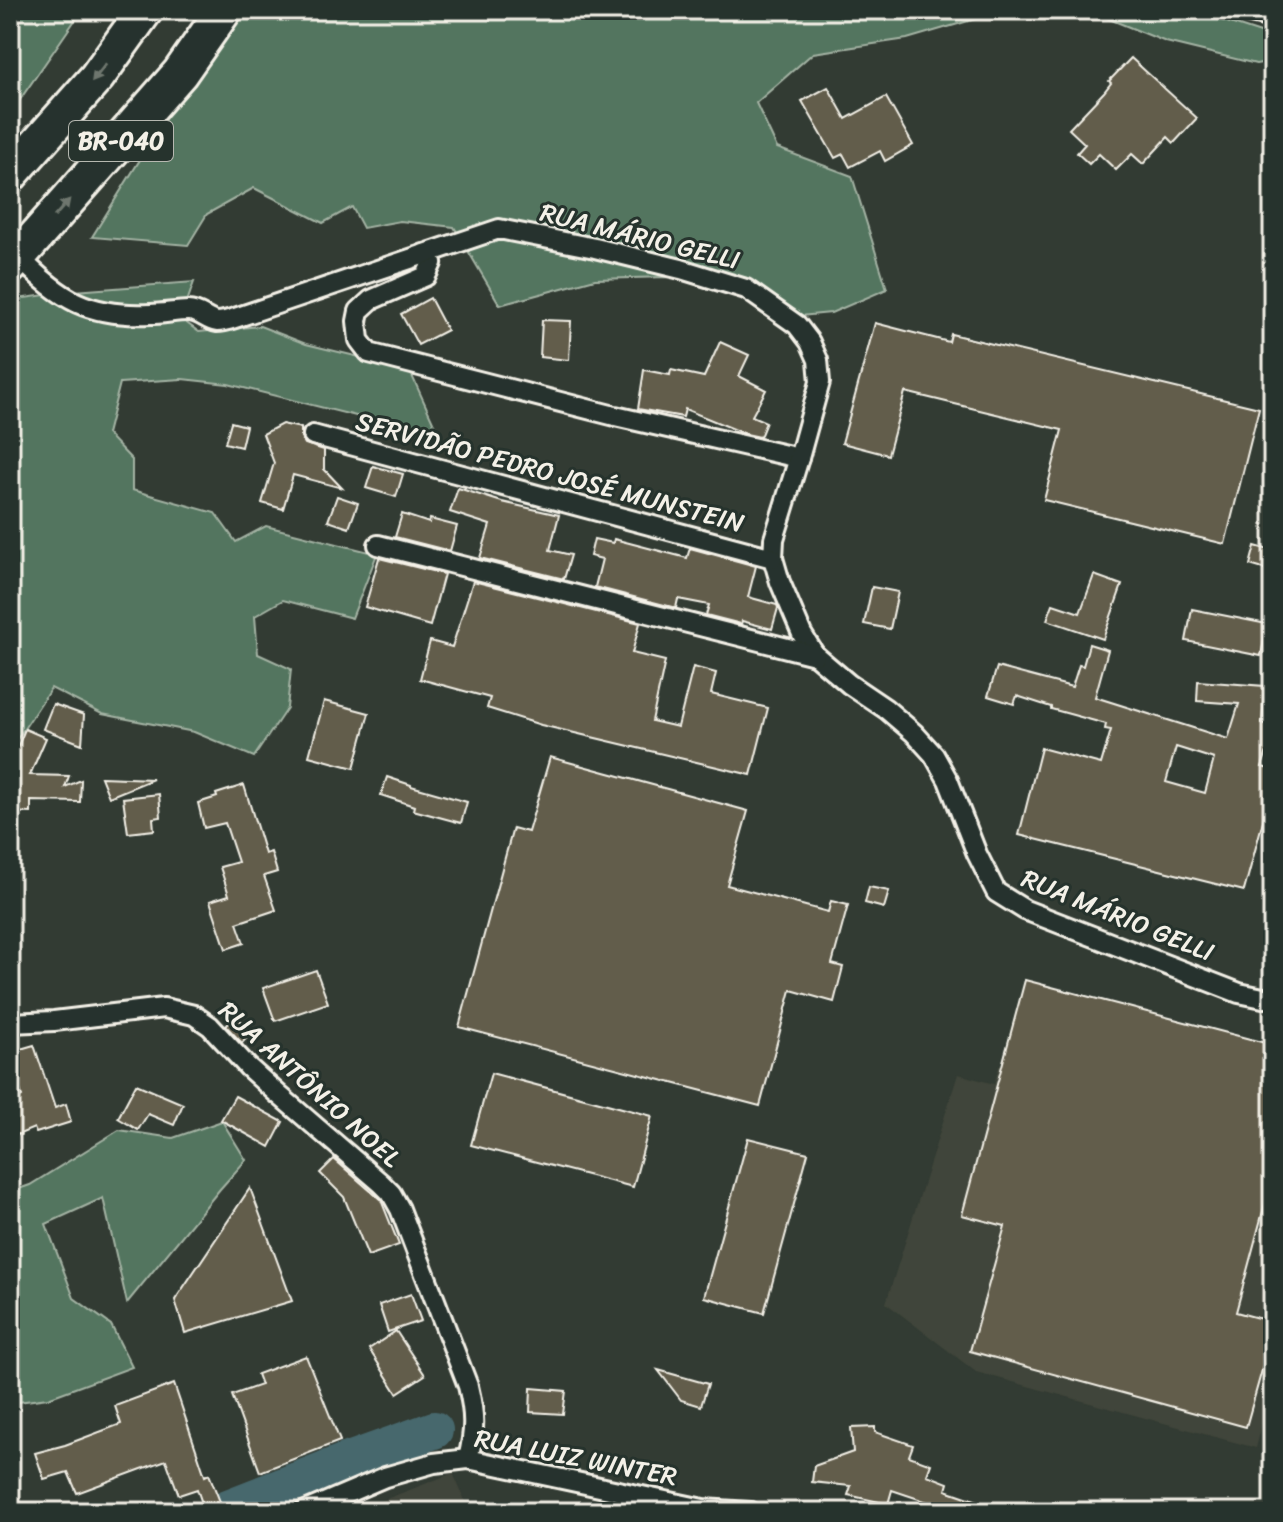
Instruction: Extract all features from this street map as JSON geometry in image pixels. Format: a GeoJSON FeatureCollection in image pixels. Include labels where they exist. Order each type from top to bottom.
{"type":"FeatureCollection","features":[{"type":"Feature","properties":{"kind":"highway","name":"BR-040"},"geometry":{"type":"LineString","coordinates":[[10,175],[97,77],[145,10]]}},
{"type":"Feature","properties":{"kind":"highway","name":"BR-040"},"geometry":{"type":"LineString","coordinates":[[14,262],[180,73],[224,10]]}},
{"type":"Feature","properties":{"kind":"street"},"geometry":{"type":"LineString","coordinates":[[1237,10],[1273,18]]}},
{"type":"Feature","properties":{"kind":"street","name":"RUA MÁRIO GELLI"},"geometry":{"type":"LineString","coordinates":[[14,262],[79,306],[118,313],[195,311],[218,322],[499,229],[595,248],[746,289],[797,325],[810,342],[818,360],[820,382],[774,539],[773,558],[791,610],[815,655],[849,684],[886,709],[934,755],[948,780],[977,854],[996,892],[1025,910],[1239,993],[1273,998]]}},
{"type":"Feature","properties":{"kind":"street"},"geometry":{"type":"LineString","coordinates":[[424,254],[432,263],[426,276],[371,300],[359,311],[359,340],[369,353],[600,413],[799,458]]}},
{"type":"Feature","properties":{"kind":"street","name":"SERVIDÃO PEDRO JOSÉ MUNSTEIN"},"geometry":{"type":"LineString","coordinates":[[313,435],[773,558]]}},
{"type":"Feature","properties":{"kind":"street"},"geometry":{"type":"LineString","coordinates":[[378,545],[815,655]]}},
{"type":"Feature","properties":{"kind":"street","name":"RUA ANTÔNIO NOEL"},"geometry":{"type":"LineString","coordinates":[[10,1023],[164,1008],[194,1015],[210,1026],[279,1095],[381,1183],[400,1209],[468,1386],[474,1432],[468,1459]]}},
{"type":"Feature","properties":{"kind":"street","name":"RUA LUIZ WINTER"},"geometry":{"type":"LineString","coordinates":[[303,1512],[385,1477],[434,1463],[468,1459],[703,1509],[751,1512]]}},
{"type":"Feature","properties":{"kind":"shaded area"},"geometry":{"type":"Polygon","coordinates":[[[999,1066],[1273,1138],[1273,1382],[1256,1448],[976,1372],[886,1303],[958,1074],[994,1084],[999,1066]]]}},
{"type":"Feature","properties":{"kind":"shaded area"},"geometry":{"type":"Polygon","coordinates":[[[453,1473],[470,1512],[353,1512],[453,1473]]]}},
{"type":"Feature","properties":{"kind":"green space"},"geometry":{"type":"Polygon","coordinates":[[[10,10],[82,10],[10,114],[10,10]]]}},
{"type":"Feature","properties":{"kind":"green space"},"geometry":{"type":"Polygon","coordinates":[[[233,10],[1006,10],[907,39],[813,53],[756,103],[777,148],[852,176],[887,289],[831,313],[779,318],[719,279],[595,279],[500,305],[454,227],[400,221],[363,228],[352,207],[323,223],[254,188],[207,214],[188,245],[92,237],[233,10]]]}},
{"type":"Feature","properties":{"kind":"green space"},"geometry":{"type":"Polygon","coordinates":[[[1087,10],[1190,10],[1273,37],[1273,61],[1256,64],[1166,42],[1087,10]]]}},
{"type":"Feature","properties":{"kind":"green space"},"geometry":{"type":"Polygon","coordinates":[[[194,282],[181,319],[199,332],[260,326],[306,344],[409,369],[440,437],[228,384],[182,379],[120,383],[107,434],[132,460],[132,490],[215,513],[236,542],[266,526],[377,554],[352,618],[283,600],[255,616],[258,654],[291,669],[287,708],[254,757],[194,732],[102,714],[51,688],[10,750],[10,300],[74,291],[194,282]]]}},
{"type":"Feature","properties":{"kind":"green space"},"geometry":{"type":"Polygon","coordinates":[[[222,1121],[246,1160],[127,1303],[103,1198],[46,1224],[74,1298],[111,1325],[132,1367],[48,1398],[10,1403],[10,1192],[30,1185],[119,1130],[173,1138],[222,1121]]]}},
{"type":"Feature","properties":{"kind":"building"},"geometry":{"type":"Polygon","coordinates":[[[1131,58],[1197,118],[1174,143],[1168,137],[1143,164],[1132,154],[1116,170],[1099,154],[1089,164],[1077,153],[1085,144],[1069,129],[1131,58]]]}},
{"type":"Feature","properties":{"kind":"building"},"geometry":{"type":"Polygon","coordinates":[[[828,87],[846,119],[886,97],[913,145],[885,161],[880,151],[850,167],[843,154],[835,158],[802,101],[828,87]]]}},
{"type":"Feature","properties":{"kind":"building"},"geometry":{"type":"Polygon","coordinates":[[[430,298],[447,330],[418,345],[401,314],[430,298]]]}},
{"type":"Feature","properties":{"kind":"building"},"geometry":{"type":"Polygon","coordinates":[[[542,320],[571,321],[569,360],[540,357],[542,320]]]}},
{"type":"Feature","properties":{"kind":"building"},"geometry":{"type":"Polygon","coordinates":[[[875,323],[949,342],[951,334],[1259,408],[1225,544],[1044,500],[1062,430],[905,392],[888,455],[842,443],[875,323]]]}},
{"type":"Feature","properties":{"kind":"building"},"geometry":{"type":"Polygon","coordinates":[[[720,342],[749,355],[739,376],[766,390],[752,416],[766,422],[760,437],[685,409],[683,417],[638,409],[644,370],[670,375],[671,370],[704,377],[720,342]]]}},
{"type":"Feature","properties":{"kind":"building"},"geometry":{"type":"Polygon","coordinates":[[[231,422],[246,426],[241,447],[225,443],[231,422]]]}},
{"type":"Feature","properties":{"kind":"building"},"geometry":{"type":"Polygon","coordinates":[[[282,424],[301,428],[305,444],[324,450],[324,469],[342,488],[293,475],[283,509],[262,503],[274,463],[263,434],[282,424]]]}},
{"type":"Feature","properties":{"kind":"building"},"geometry":{"type":"Polygon","coordinates":[[[373,466],[403,474],[396,497],[366,488],[373,466]]]}},
{"type":"Feature","properties":{"kind":"building"},"geometry":{"type":"Polygon","coordinates":[[[458,488],[559,515],[550,550],[571,555],[564,579],[480,558],[490,525],[450,512],[458,488]]]}},
{"type":"Feature","properties":{"kind":"building"},"geometry":{"type":"Polygon","coordinates":[[[337,496],[358,503],[349,528],[328,521],[337,496]]]}},
{"type":"Feature","properties":{"kind":"building"},"geometry":{"type":"Polygon","coordinates":[[[402,514],[429,523],[430,519],[457,526],[450,551],[395,537],[402,514]]]}},
{"type":"Feature","properties":{"kind":"building"},"geometry":{"type":"Polygon","coordinates":[[[594,539],[613,543],[614,539],[687,558],[690,548],[756,566],[748,597],[777,605],[772,629],[706,615],[709,605],[678,599],[676,608],[595,587],[602,559],[590,556],[594,539]]]}},
{"type":"Feature","properties":{"kind":"building"},"geometry":{"type":"Polygon","coordinates":[[[1255,546],[1273,551],[1273,572],[1250,565],[1255,546]]]}},
{"type":"Feature","properties":{"kind":"building"},"geometry":{"type":"Polygon","coordinates":[[[379,558],[444,574],[430,626],[365,607],[379,558]]]}},
{"type":"Feature","properties":{"kind":"building"},"geometry":{"type":"Polygon","coordinates":[[[1094,575],[1122,585],[1103,639],[1047,620],[1053,604],[1080,613],[1094,575]]]}},
{"type":"Feature","properties":{"kind":"building"},"geometry":{"type":"Polygon","coordinates":[[[473,581],[640,623],[632,653],[665,661],[652,721],[678,727],[693,667],[716,673],[711,694],[768,708],[751,775],[541,725],[487,708],[490,698],[420,679],[430,641],[452,647],[473,581]]]}},
{"type":"Feature","properties":{"kind":"building"},"geometry":{"type":"Polygon","coordinates":[[[872,587],[898,592],[890,629],[864,624],[872,587]]]}},
{"type":"Feature","properties":{"kind":"building"},"geometry":{"type":"Polygon","coordinates":[[[1192,609],[1267,624],[1261,656],[1186,641],[1192,609]]]}},
{"type":"Feature","properties":{"kind":"building"},"geometry":{"type":"Polygon","coordinates":[[[1089,644],[1108,650],[1095,697],[1228,739],[1239,704],[1197,701],[1198,681],[1265,686],[1262,723],[1273,726],[1273,732],[1262,767],[1273,770],[1273,784],[1244,891],[1019,835],[1041,748],[1101,764],[1111,730],[1105,729],[1106,724],[1017,696],[1014,704],[988,696],[997,667],[1072,687],[1079,665],[1083,666],[1089,644]],[[1176,747],[1166,782],[1205,793],[1214,759],[1176,747]]]}},
{"type":"Feature","properties":{"kind":"building"},"geometry":{"type":"Polygon","coordinates":[[[324,701],[369,713],[354,768],[309,756],[324,701]]]}},
{"type":"Feature","properties":{"kind":"building"},"geometry":{"type":"Polygon","coordinates":[[[53,704],[84,715],[82,744],[43,729],[53,704]]]}},
{"type":"Feature","properties":{"kind":"building"},"geometry":{"type":"Polygon","coordinates":[[[25,729],[46,738],[30,775],[69,776],[65,787],[81,780],[80,802],[31,801],[31,813],[10,812],[10,765],[25,729]]]}},
{"type":"Feature","properties":{"kind":"building"},"geometry":{"type":"Polygon","coordinates":[[[550,757],[748,811],[727,885],[828,912],[831,901],[848,905],[832,964],[843,967],[834,1002],[791,990],[760,1106],[459,1027],[513,828],[528,832],[550,757]]]}},
{"type":"Feature","properties":{"kind":"building"},"geometry":{"type":"Polygon","coordinates":[[[101,777],[153,779],[109,797],[101,777]]]}},
{"type":"Feature","properties":{"kind":"building"},"geometry":{"type":"Polygon","coordinates":[[[387,777],[467,802],[461,823],[413,810],[414,806],[381,795],[387,777]]]}},
{"type":"Feature","properties":{"kind":"building"},"geometry":{"type":"Polygon","coordinates":[[[244,785],[265,854],[271,852],[277,872],[264,876],[276,910],[237,923],[244,943],[226,949],[210,901],[229,895],[220,867],[238,862],[225,823],[204,828],[198,803],[244,785]]]}},
{"type":"Feature","properties":{"kind":"building"},"geometry":{"type":"Polygon","coordinates":[[[159,794],[161,817],[153,818],[154,830],[128,833],[123,798],[159,794]]]}},
{"type":"Feature","properties":{"kind":"building"},"geometry":{"type":"Polygon","coordinates":[[[869,887],[889,891],[884,908],[865,903],[869,887]]]}},
{"type":"Feature","properties":{"kind":"building"},"geometry":{"type":"Polygon","coordinates":[[[316,970],[328,1003],[275,1021],[263,988],[316,970]]]}},
{"type":"Feature","properties":{"kind":"building"},"geometry":{"type":"Polygon","coordinates":[[[1025,980],[1273,1045],[1273,1190],[1269,1189],[1236,1312],[1273,1322],[1273,1331],[1246,1427],[970,1351],[1005,1226],[962,1215],[1025,980]]]}},
{"type":"Feature","properties":{"kind":"building"},"geometry":{"type":"Polygon","coordinates":[[[236,1016],[252,1032],[242,1043],[226,1026],[236,1016]]]}},
{"type":"Feature","properties":{"kind":"building"},"geometry":{"type":"Polygon","coordinates":[[[34,1045],[55,1108],[66,1104],[71,1122],[36,1133],[34,1128],[10,1138],[10,1102],[22,1097],[10,1052],[34,1045]]]}},
{"type":"Feature","properties":{"kind":"building"},"geometry":{"type":"Polygon","coordinates":[[[491,1073],[652,1116],[633,1187],[471,1145],[491,1073]]]}},
{"type":"Feature","properties":{"kind":"building"},"geometry":{"type":"Polygon","coordinates":[[[136,1084],[183,1104],[174,1125],[148,1114],[138,1130],[118,1118],[136,1084]]]}},
{"type":"Feature","properties":{"kind":"building"},"geometry":{"type":"Polygon","coordinates":[[[235,1096],[283,1122],[270,1147],[221,1120],[235,1096]]]}},
{"type":"Feature","properties":{"kind":"building"},"geometry":{"type":"Polygon","coordinates":[[[748,1138],[808,1153],[764,1313],[704,1297],[748,1138]]]}},
{"type":"Feature","properties":{"kind":"building"},"geometry":{"type":"Polygon","coordinates":[[[334,1159],[381,1200],[399,1245],[368,1256],[344,1197],[320,1173],[334,1159]]]}},
{"type":"Feature","properties":{"kind":"building"},"geometry":{"type":"Polygon","coordinates":[[[250,1188],[292,1301],[185,1333],[175,1300],[250,1188]]]}},
{"type":"Feature","properties":{"kind":"building"},"geometry":{"type":"Polygon","coordinates":[[[411,1294],[421,1321],[388,1332],[379,1305],[411,1294]]]}},
{"type":"Feature","properties":{"kind":"building"},"geometry":{"type":"Polygon","coordinates":[[[396,1331],[425,1375],[397,1393],[369,1349],[396,1331]]]}},
{"type":"Feature","properties":{"kind":"building"},"geometry":{"type":"Polygon","coordinates":[[[306,1356],[340,1441],[260,1472],[232,1395],[261,1385],[257,1374],[306,1356]]]}},
{"type":"Feature","properties":{"kind":"building"},"geometry":{"type":"Polygon","coordinates":[[[658,1370],[708,1384],[701,1406],[681,1400],[658,1370]]]}},
{"type":"Feature","properties":{"kind":"building"},"geometry":{"type":"Polygon","coordinates":[[[174,1384],[205,1476],[209,1474],[224,1512],[205,1512],[197,1489],[179,1495],[166,1460],[77,1493],[68,1472],[44,1479],[35,1453],[121,1424],[115,1406],[174,1384]]]}},
{"type":"Feature","properties":{"kind":"building"},"geometry":{"type":"Polygon","coordinates":[[[531,1388],[566,1391],[563,1414],[530,1412],[531,1388]]]}},
{"type":"Feature","properties":{"kind":"building"},"geometry":{"type":"Polygon","coordinates":[[[875,1427],[875,1432],[913,1445],[909,1456],[931,1464],[927,1475],[948,1483],[946,1490],[1001,1509],[1001,1512],[941,1512],[943,1507],[892,1490],[888,1504],[848,1495],[851,1486],[812,1482],[814,1466],[853,1452],[851,1428],[875,1427]]]}},
{"type":"Feature","properties":{"kind":"waterway"},"geometry":{"type":"LineString","coordinates":[[218,1512],[434,1430]]}}]}
